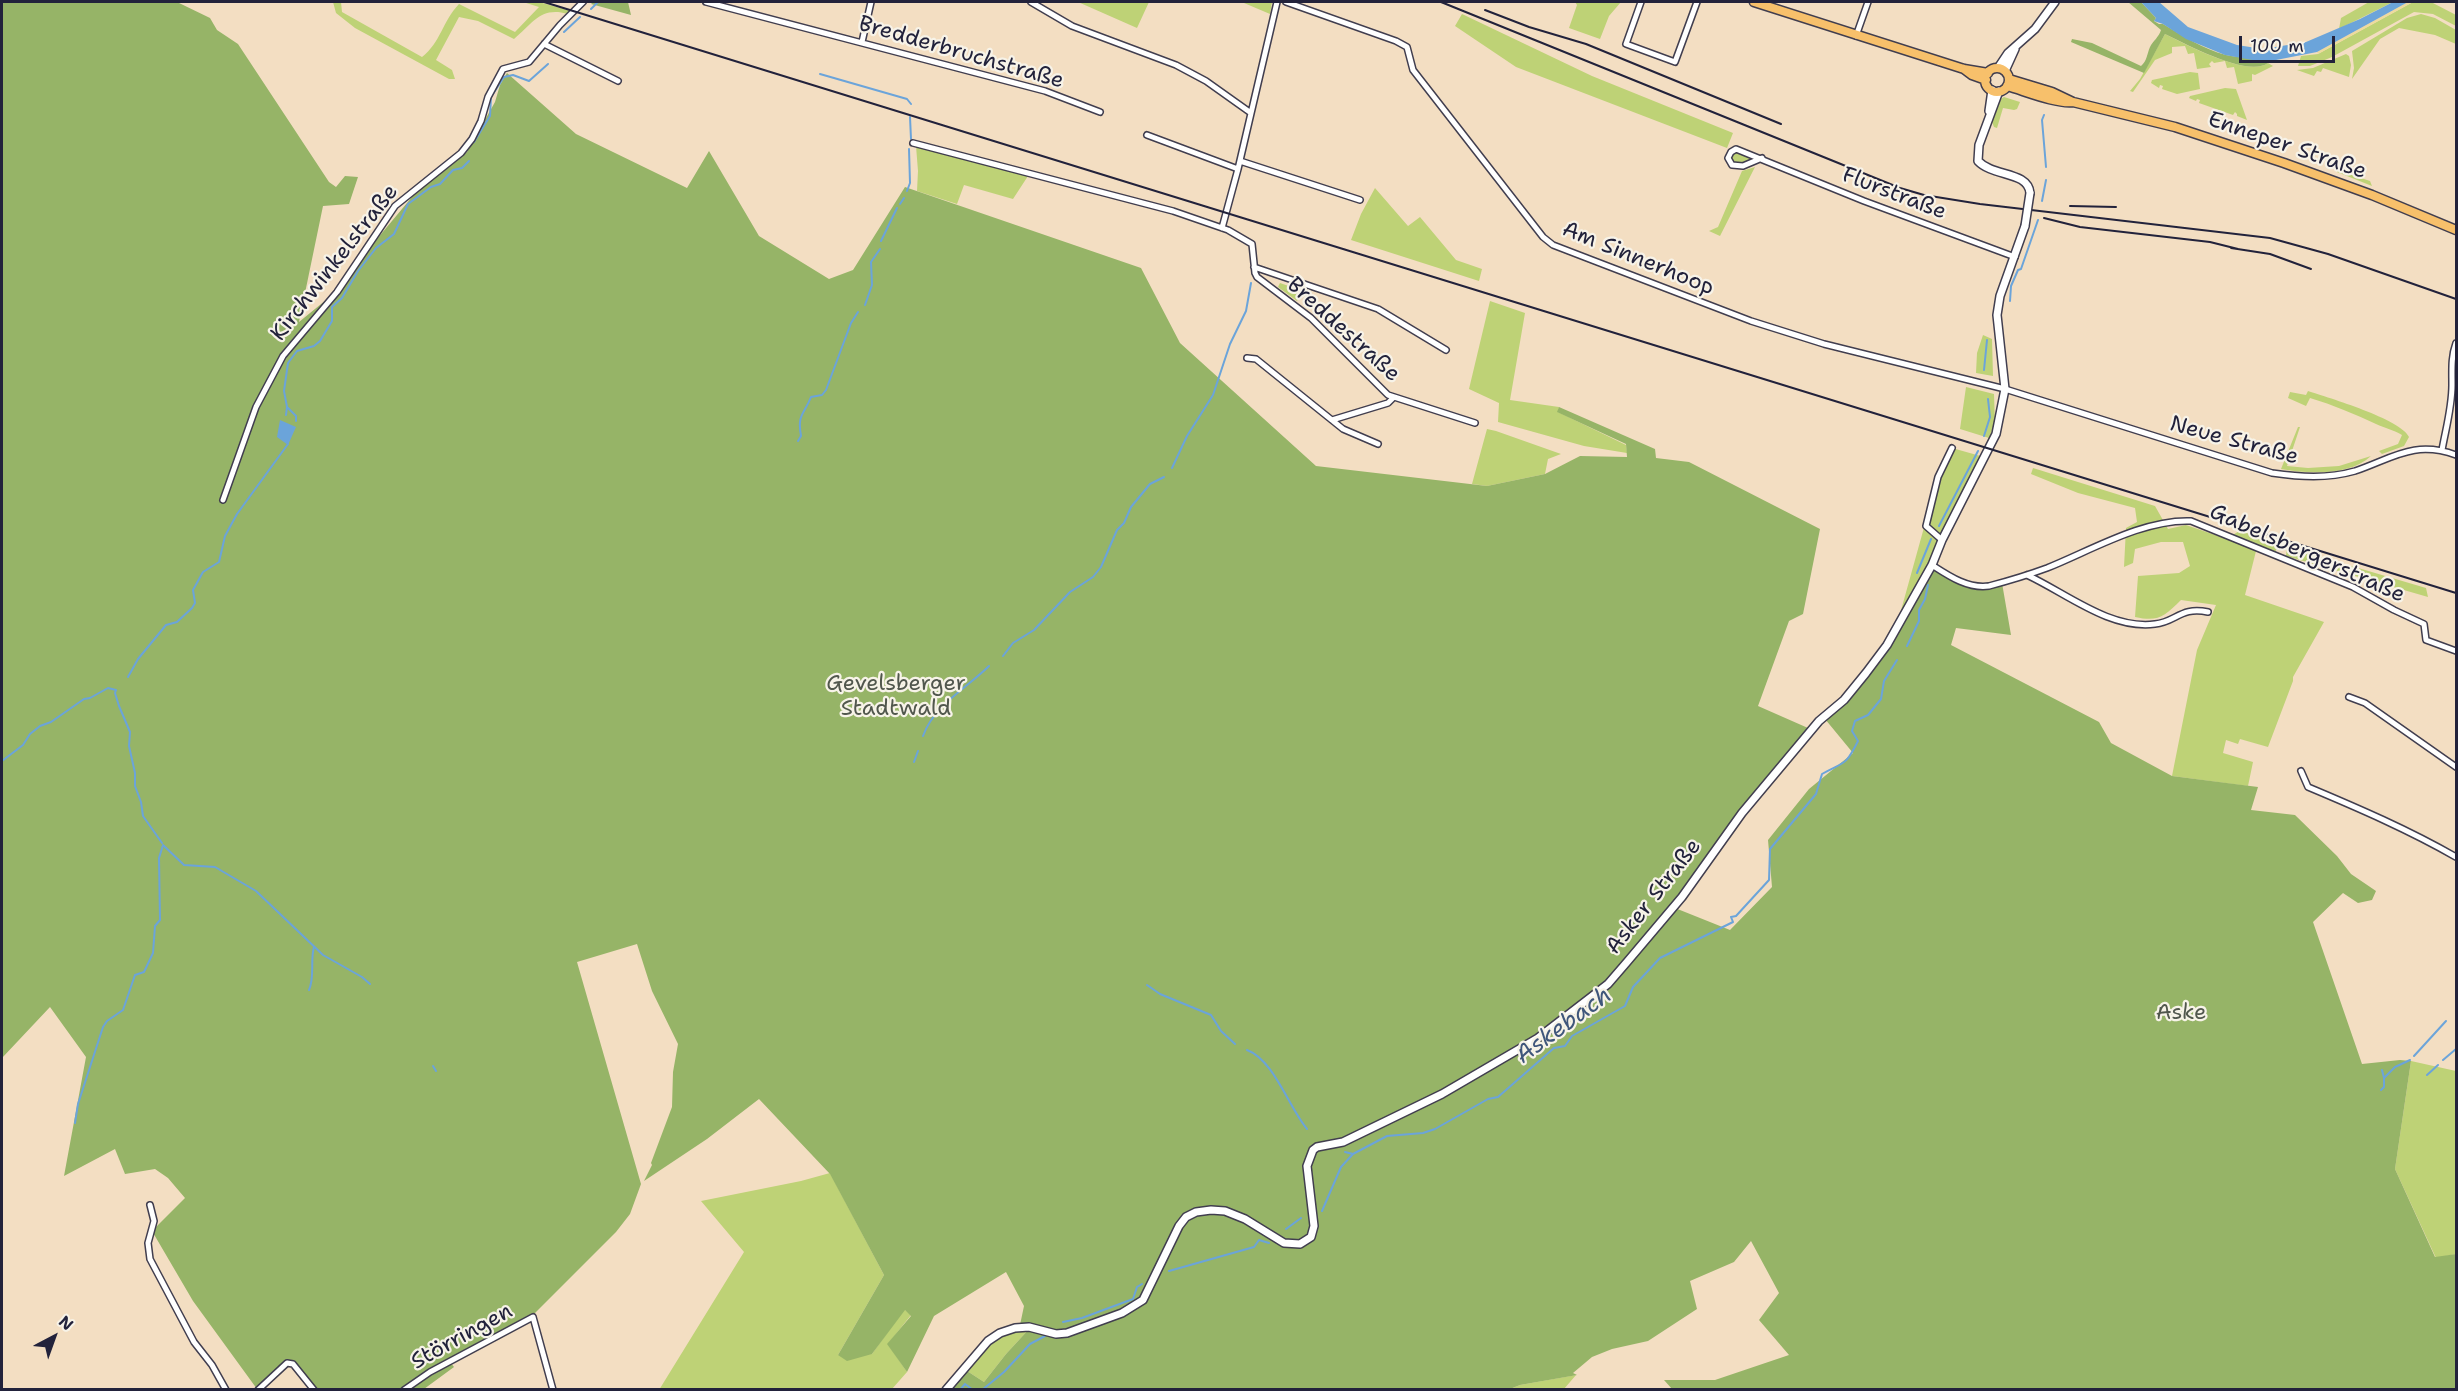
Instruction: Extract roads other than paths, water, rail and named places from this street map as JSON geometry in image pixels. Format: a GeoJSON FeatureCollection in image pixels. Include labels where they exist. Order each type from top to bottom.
{"type":"FeatureCollection","features":[{"type":"Feature","properties":{"kind":"main road"},"geometry":{"type":"LineString","coordinates":[[1754,2],[1987,77],[2005,76]]}},
{"type":"Feature","properties":{"kind":"main road"},"geometry":{"type":"LineString","coordinates":[[1987,77],[1996,91],[2005,76]]}},
{"type":"Feature","properties":{"kind":"main road","name":"Enneper Straße"},"geometry":{"type":"LineString","coordinates":[[2005,76],[2061,103],[2073,102],[2175,127],[2284,163],[2372,195],[2457,230]]}},
{"type":"Feature","properties":{"kind":"street","name":"Kirchwinkelstraße"},"geometry":{"type":"LineString","coordinates":[[223,500],[256,407],[283,356],[337,292],[394,207],[461,153],[472,139],[481,121],[488,97],[503,69],[529,62],[583,2]]}},
{"type":"Feature","properties":{"kind":"street","name":"Bredderbruchstraße"},"geometry":{"type":"LineString","coordinates":[[706,2],[1045,91],[1100,112]]}},
{"type":"Feature","properties":{"kind":"street"},"geometry":{"type":"LineString","coordinates":[[862,42],[871,2]]}},
{"type":"Feature","properties":{"kind":"street"},"geometry":{"type":"LineString","coordinates":[[1031,2],[1071,26],[1176,65],[1206,81],[1251,113]]}},
{"type":"Feature","properties":{"kind":"street"},"geometry":{"type":"LineString","coordinates":[[1222,228],[1277,2]]}},
{"type":"Feature","properties":{"kind":"street","name":"Am Sinnerhoop"},"geometry":{"type":"LineString","coordinates":[[1286,2],[1396,40],[1407,47],[1413,70],[1543,237],[1553,245],[1782,331],[1824,344],[2005,389]]}},
{"type":"Feature","properties":{"kind":"street"},"geometry":{"type":"LineString","coordinates":[[1641,2],[1626,44],[1675,62],[1697,2]]}},
{"type":"Feature","properties":{"kind":"street"},"geometry":{"type":"LineString","coordinates":[[1856,36],[1868,2]]}},
{"type":"Feature","properties":{"kind":"street"},"geometry":{"type":"LineString","coordinates":[[2005,76],[2005,56],[2035,29],[2055,2]]}},
{"type":"Feature","properties":{"kind":"street"},"geometry":{"type":"LineString","coordinates":[[544,44],[618,81]]}},
{"type":"Feature","properties":{"kind":"street","name":"Asker Straße"},"geometry":{"type":"LineString","coordinates":[[946,1389],[988,1341],[1000,1332],[1029,1327],[1056,1334],[1067,1332],[1122,1313],[1143,1300],[1179,1226],[1186,1217],[1196,1212],[1225,1211],[1245,1219],[1284,1243],[1300,1244],[1311,1237],[1314,1226],[1307,1166],[1313,1150],[1317,1147],[1343,1142],[1442,1094],[1538,1038],[1608,984],[1682,897],[1742,813],[1819,721],[1844,700],[1866,673],[1887,645],[1932,565],[1942,540],[1996,434],[2005,389],[1996,315],[2000,296],[2016,257],[2025,226],[2030,193],[2026,182],[2017,176],[1991,171],[1978,161],[1977,150],[1996,91]]}},
{"type":"Feature","properties":{"kind":"street"},"geometry":{"type":"LineString","coordinates":[[1147,135],[1238,169]]}},
{"type":"Feature","properties":{"kind":"street","name":"Breddestraße"},"geometry":{"type":"LineString","coordinates":[[913,143],[1122,196],[1222,228],[1252,244],[1257,276],[1311,318],[1393,398],[1475,423]]}},
{"type":"Feature","properties":{"kind":"street","name":"Flurstraße"},"geometry":{"type":"LineString","coordinates":[[1762,158],[1739,167],[1732,165],[1728,158],[1736,149],[1762,158],[1875,205],[2016,257]]}},
{"type":"Feature","properties":{"kind":"street"},"geometry":{"type":"LineString","coordinates":[[1240,161],[1360,200]]}},
{"type":"Feature","properties":{"kind":"street"},"geometry":{"type":"LineString","coordinates":[[1254,267],[1378,309],[1446,350]]}},
{"type":"Feature","properties":{"kind":"street"},"geometry":{"type":"LineString","coordinates":[[2442,450],[2450,414],[2451,364],[2457,343]]}},
{"type":"Feature","properties":{"kind":"street"},"geometry":{"type":"LineString","coordinates":[[1247,358],[1256,359],[1343,429],[1378,444]]}},
{"type":"Feature","properties":{"kind":"street","name":"Neue Straße"},"geometry":{"type":"LineString","coordinates":[[2005,389],[2280,474],[2306,477],[2330,476],[2354,471],[2399,452],[2426,448],[2442,450],[2457,456]]}},
{"type":"Feature","properties":{"kind":"street"},"geometry":{"type":"LineString","coordinates":[[1332,420],[1388,403],[1393,398]]}},
{"type":"Feature","properties":{"kind":"street"},"geometry":{"type":"LineString","coordinates":[[1942,540],[1926,526],[1938,477],[1952,448]]}},
{"type":"Feature","properties":{"kind":"street","name":"Gabelsbergerstraße"},"geometry":{"type":"LineString","coordinates":[[1932,565],[1955,579],[1980,587],[2027,575],[2106,542],[2168,522],[2191,521],[2353,587],[2424,624],[2426,640],[2457,651]]}},
{"type":"Feature","properties":{"kind":"street"},"geometry":{"type":"LineString","coordinates":[[2027,575],[2111,618],[2138,624],[2157,624],[2179,613],[2197,610],[2208,612]]}},
{"type":"Feature","properties":{"kind":"street"},"geometry":{"type":"LineString","coordinates":[[2349,697],[2365,703],[2457,767]]}},
{"type":"Feature","properties":{"kind":"street"},"geometry":{"type":"LineString","coordinates":[[2301,771],[2308,787],[2416,835],[2457,857]]}},
{"type":"Feature","properties":{"kind":"street"},"geometry":{"type":"LineString","coordinates":[[150,1205],[154,1221],[148,1243],[150,1259],[194,1342],[212,1365],[226,1389]]}},
{"type":"Feature","properties":{"kind":"street","name":"Störringen"},"geometry":{"type":"LineString","coordinates":[[404,1389],[430,1372],[533,1317],[553,1389]]}},
{"type":"Feature","properties":{"kind":"street"},"geometry":{"type":"LineString","coordinates":[[258,1389],[287,1363],[293,1364],[314,1389]]}},
{"type":"Feature","properties":{"kind":"water"},"geometry":{"type":"Polygon","coordinates":[[[2141,2],[2159,2],[2188,27],[2237,45],[2263,49],[2306,42],[2393,2],[2408,2],[2317,52],[2258,61],[2225,55],[2186,39],[2154,21],[2156,18],[2141,2]]]}},
{"type":"Feature","properties":{"kind":"water"},"geometry":{"type":"Polygon","coordinates":[[[280,420],[296,427],[288,445],[277,437],[280,420]]]}},
{"type":"Feature","properties":{"kind":"waterway"},"geometry":{"type":"LineString","coordinates":[[591,9],[598,2]]}},
{"type":"Feature","properties":{"kind":"waterway"},"geometry":{"type":"LineString","coordinates":[[564,32],[580,17]]}},
{"type":"Feature","properties":{"kind":"waterway"},"geometry":{"type":"LineString","coordinates":[[474,142],[490,116],[491,97],[504,77],[513,75],[529,81],[548,64]]}},
{"type":"Feature","properties":{"kind":"waterway"},"geometry":{"type":"LineString","coordinates":[[820,74],[907,99],[911,104]]}},
{"type":"Feature","properties":{"kind":"waterway","name":"Askebach"},"geometry":{"type":"LineString","coordinates":[[2044,115],[2042,120],[2046,167]]}},
{"type":"Feature","properties":{"kind":"waterway"},"geometry":{"type":"LineString","coordinates":[[910,117],[911,139]]}},
{"type":"Feature","properties":{"kind":"waterway"},"geometry":{"type":"LineString","coordinates":[[907,191],[910,183],[909,149]]}},
{"type":"Feature","properties":{"kind":"waterway"},"geometry":{"type":"LineString","coordinates":[[296,421],[296,416],[287,407],[284,391],[288,363],[297,351],[314,346],[320,341],[332,321],[332,307],[342,298],[358,271],[376,248],[394,234],[408,204],[431,187],[440,184],[453,170],[462,168],[469,161]]}},
{"type":"Feature","properties":{"kind":"waterway","name":"Askebach"},"geometry":{"type":"LineString","coordinates":[[2042,201],[2046,180]]}},
{"type":"Feature","properties":{"kind":"waterway"},"geometry":{"type":"LineString","coordinates":[[900,204],[904,198]]}},
{"type":"Feature","properties":{"kind":"waterway"},"geometry":{"type":"LineString","coordinates":[[881,241],[897,208]]}},
{"type":"Feature","properties":{"kind":"waterway","name":"Askebach"},"geometry":{"type":"LineString","coordinates":[[2010,301],[2011,286],[2018,270],[2021,269],[2038,220]]}},
{"type":"Feature","properties":{"kind":"waterway"},"geometry":{"type":"LineString","coordinates":[[865,305],[872,285],[871,262],[880,249]]}},
{"type":"Feature","properties":{"kind":"waterway"},"geometry":{"type":"LineString","coordinates":[[1172,468],[1187,436],[1213,395],[1230,344],[1246,311],[1251,283]]}},
{"type":"Feature","properties":{"kind":"waterway"},"geometry":{"type":"LineString","coordinates":[[798,441],[801,436],[802,415],[811,397],[822,395],[826,390],[851,323],[858,312]]}},
{"type":"Feature","properties":{"kind":"waterway","name":"Askebach"},"geometry":{"type":"LineString","coordinates":[[1984,370],[1987,340]]}},
{"type":"Feature","properties":{"kind":"waterway","name":"Askebach"},"geometry":{"type":"LineString","coordinates":[[1984,436],[1990,417],[1988,399]]}},
{"type":"Feature","properties":{"kind":"waterway"},"geometry":{"type":"LineString","coordinates":[[286,415],[287,407]]}},
{"type":"Feature","properties":{"kind":"waterway"},"geometry":{"type":"LineString","coordinates":[[128,677],[138,659],[166,625],[177,622],[192,608],[195,603],[193,590],[203,572],[219,562],[225,536],[237,514],[288,444]]}},
{"type":"Feature","properties":{"kind":"waterway","name":"Askebach"},"geometry":{"type":"LineString","coordinates":[[1939,526],[1978,451]]}},
{"type":"Feature","properties":{"kind":"waterway"},"geometry":{"type":"LineString","coordinates":[[1003,656],[1013,643],[1034,630],[1070,592],[1093,577],[1101,567],[1117,530],[1124,523],[1131,507],[1150,484],[1164,477]]}},
{"type":"Feature","properties":{"kind":"waterway","name":"Askebach"},"geometry":{"type":"LineString","coordinates":[[1917,573],[1931,539]]}},
{"type":"Feature","properties":{"kind":"waterway","name":"Askebach"},"geometry":{"type":"LineString","coordinates":[[1907,646],[1919,621],[1919,610],[1925,599],[1928,585]]}},
{"type":"Feature","properties":{"kind":"waterway","name":"Askebach"},"geometry":{"type":"LineString","coordinates":[[1322,1211],[1341,1167],[1353,1154],[1387,1136],[1423,1133],[1435,1129],[1488,1099],[1498,1097],[1554,1048],[1565,1046],[1572,1036],[1625,1006],[1633,987],[1660,958],[1733,922],[1731,917],[1736,916],[1769,880],[1770,849],[1816,794],[1822,774],[1844,762],[1850,755],[1858,741],[1852,731],[1855,721],[1868,715],[1881,699],[1884,681],[1897,660]]}},
{"type":"Feature","properties":{"kind":"waterway"},"geometry":{"type":"LineString","coordinates":[[923,736],[928,725],[943,706],[989,666]]}},
{"type":"Feature","properties":{"kind":"waterway"},"geometry":{"type":"LineString","coordinates":[[2,761],[23,745],[30,734],[40,726],[51,722],[84,699],[108,688],[116,690],[119,706],[130,732],[129,746],[135,773],[135,786],[143,816],[162,843]]}},
{"type":"Feature","properties":{"kind":"waterway"},"geometry":{"type":"LineString","coordinates":[[914,762],[918,751]]}},
{"type":"Feature","properties":{"kind":"waterway"},"geometry":{"type":"LineString","coordinates":[[75,1123],[78,1104],[103,1027],[107,1021],[123,1010],[135,975],[144,972],[153,953],[155,926],[160,920],[159,858],[163,845],[184,865],[215,867],[256,891],[323,955],[370,984]]}},
{"type":"Feature","properties":{"kind":"waterway"},"geometry":{"type":"LineString","coordinates":[[309,990],[312,980],[314,947]]}},
{"type":"Feature","properties":{"kind":"waterway"},"geometry":{"type":"LineString","coordinates":[[1147,985],[1160,994],[1211,1015],[1221,1031],[1235,1044]]}},
{"type":"Feature","properties":{"kind":"waterway"},"geometry":{"type":"LineString","coordinates":[[2414,1056],[2446,1021]]}},
{"type":"Feature","properties":{"kind":"waterway"},"geometry":{"type":"LineString","coordinates":[[2443,1060],[2456,1049]]}},
{"type":"Feature","properties":{"kind":"waterway"},"geometry":{"type":"LineString","coordinates":[[1247,1050],[1257,1055],[1273,1074],[1307,1129]]}},
{"type":"Feature","properties":{"kind":"waterway"},"geometry":{"type":"LineString","coordinates":[[2381,1090],[2384,1087],[2384,1078],[2395,1067],[2410,1060]]}},
{"type":"Feature","properties":{"kind":"waterway"},"geometry":{"type":"LineString","coordinates":[[2427,1075],[2438,1065]]}},
{"type":"Feature","properties":{"kind":"waterway"},"geometry":{"type":"LineString","coordinates":[[433,1066],[436,1071]]}},
{"type":"Feature","properties":{"kind":"waterway"},"geometry":{"type":"LineString","coordinates":[[2382,1070],[2384,1078]]}},
{"type":"Feature","properties":{"kind":"waterway","name":"Askebach"},"geometry":{"type":"LineString","coordinates":[[1345,1152],[1353,1154]]}},
{"type":"Feature","properties":{"kind":"waterway","name":"Askebach"},"geometry":{"type":"LineString","coordinates":[[1286,1229],[1301,1218]]}},
{"type":"Feature","properties":{"kind":"waterway","name":"Askebach"},"geometry":{"type":"LineString","coordinates":[[1169,1271],[1254,1247],[1259,1240],[1269,1243]]}},
{"type":"Feature","properties":{"kind":"waterway","name":"Askebach"},"geometry":{"type":"LineString","coordinates":[[1063,1322],[1082,1318],[1133,1299],[1137,1287],[1142,1284]]}},
{"type":"Feature","properties":{"kind":"waterway","name":"Askebach"},"geometry":{"type":"LineString","coordinates":[[982,1390],[1004,1372],[1030,1344],[1045,1336]]}},
{"type":"Feature","properties":{"kind":"waterway"},"geometry":{"type":"LineString","coordinates":[[960,1390],[965,1384],[973,1390]]}},
{"type":"Feature","properties":{"kind":"railway"},"geometry":{"type":"LineString","coordinates":[[544,2],[2456,593]]}},
{"type":"Feature","properties":{"kind":"railway"},"geometry":{"type":"LineString","coordinates":[[1441,2],[1900,188],[1924,195],[1980,204],[2270,238],[2328,254],[2456,299]]}},
{"type":"Feature","properties":{"kind":"railway"},"geometry":{"type":"LineString","coordinates":[[1485,10],[1529,27],[1586,44],[1781,124]]}},
{"type":"Feature","properties":{"kind":"railway"},"geometry":{"type":"LineString","coordinates":[[2070,206],[2116,207]]}},
{"type":"Feature","properties":{"kind":"railway"},"geometry":{"type":"LineString","coordinates":[[2044,218],[2080,227],[2210,242],[2238,249]]}},
{"type":"Feature","properties":{"kind":"railway"},"geometry":{"type":"LineString","coordinates":[[2231,248],[2270,254],[2311,269]]}},
{"type":"Feature","properties":{"kind":"park label","name":"Gevelsberger Stadtwald"},"geometry":{"type":"Point","coordinates":[896,696]}},
{"type":"Feature","properties":{"kind":"park label","name":"Aske"},"geometry":{"type":"Point","coordinates":[2181,1013]}}]}
